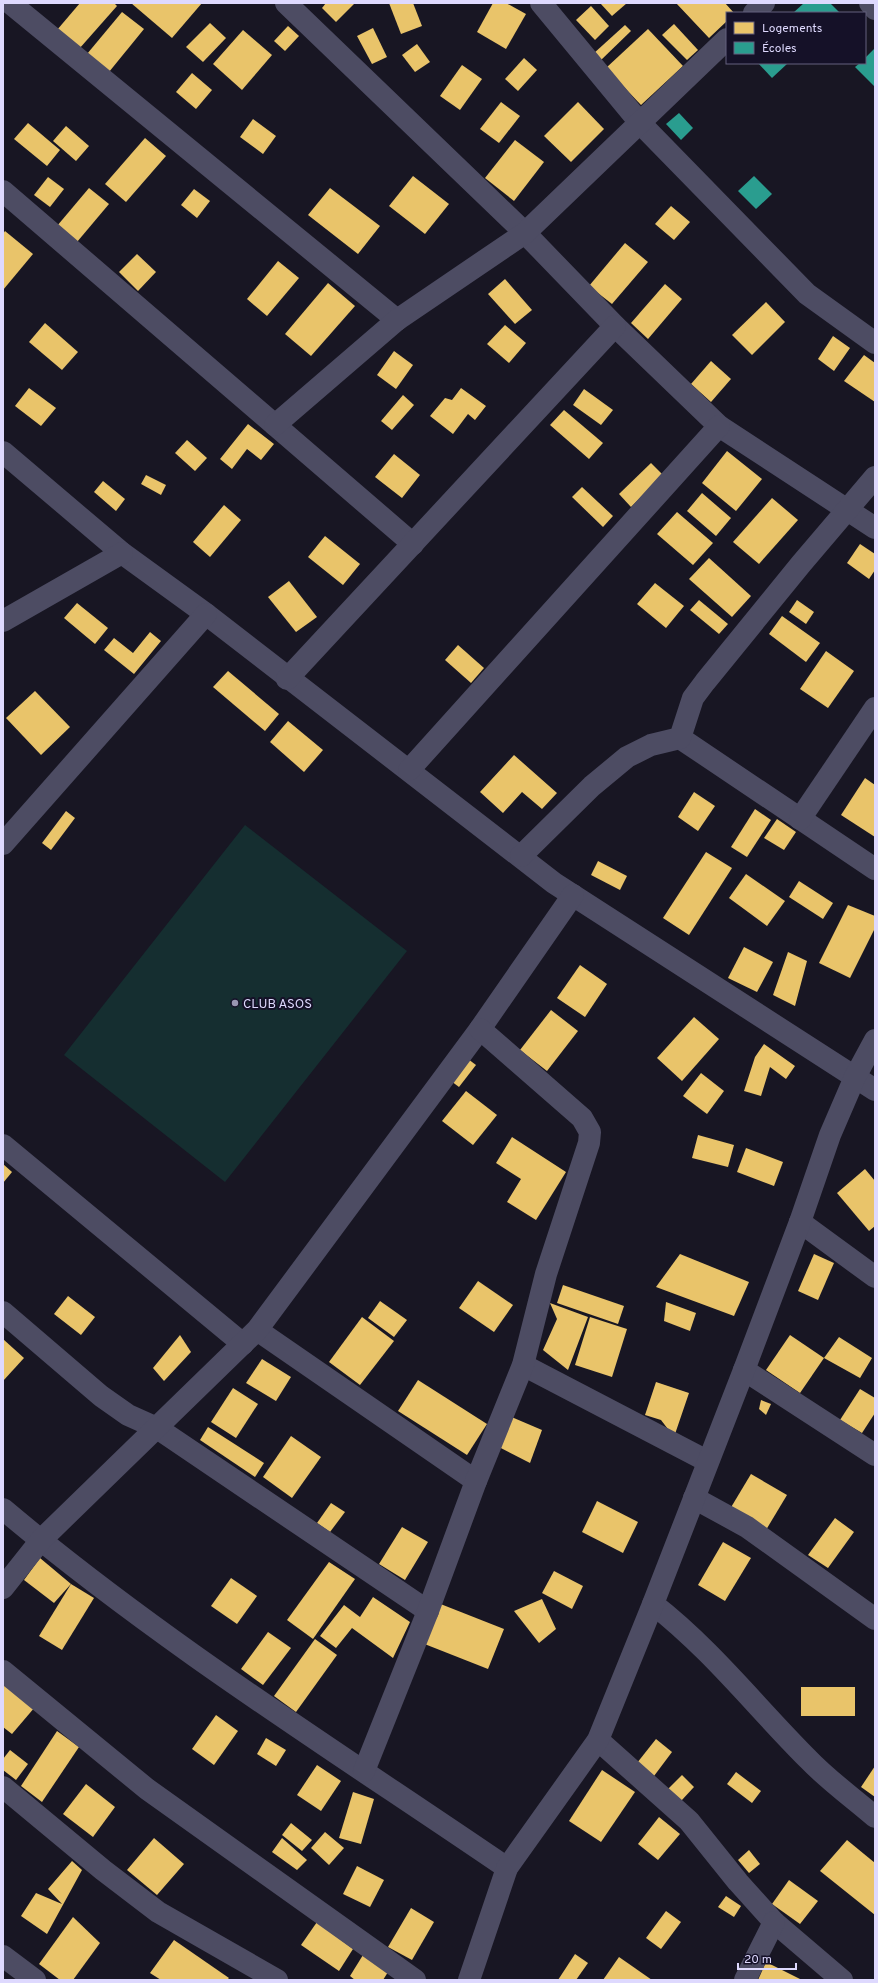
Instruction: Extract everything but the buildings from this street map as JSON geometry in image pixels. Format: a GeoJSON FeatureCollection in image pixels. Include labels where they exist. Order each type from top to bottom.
{"type":"FeatureCollection","features":[{"type":"Feature","properties":{"kind":"street"},"geometry":{"type":"LineString","coordinates":[[10,3],[397,320]]}},
{"type":"Feature","properties":{"kind":"street"},"geometry":{"type":"LineString","coordinates":[[286,3],[525,233],[615,326],[719,426],[875,528]]}},
{"type":"Feature","properties":{"kind":"street"},"geometry":{"type":"LineString","coordinates":[[755,12],[764,3]]}},
{"type":"Feature","properties":{"kind":"street"},"geometry":{"type":"LineString","coordinates":[[870,3],[875,9]]}},
{"type":"Feature","properties":{"kind":"street"},"geometry":{"type":"LineString","coordinates":[[548,5],[641,124],[807,294],[875,344]]}},
{"type":"Feature","properties":{"kind":"street"},"geometry":{"type":"LineString","coordinates":[[275,425],[397,320],[525,233],[641,124],[726,40]]}},
{"type":"Feature","properties":{"kind":"street"},"geometry":{"type":"LineString","coordinates":[[3,191],[413,544]]}},
{"type":"Feature","properties":{"kind":"street"},"geometry":{"type":"LineString","coordinates":[[287,679],[615,326]]}},
{"type":"Feature","properties":{"kind":"street"},"geometry":{"type":"LineString","coordinates":[[409,770],[719,426]]}},
{"type":"Feature","properties":{"kind":"street"},"geometry":{"type":"LineString","coordinates":[[3,452],[122,553],[206,614],[287,679],[409,770],[554,883],[875,1090]]}},
{"type":"Feature","properties":{"kind":"street"},"geometry":{"type":"LineString","coordinates":[[680,738],[694,698],[701,688],[801,564],[849,510],[875,477]]}},
{"type":"Feature","properties":{"kind":"street"},"geometry":{"type":"LineString","coordinates":[[3,621],[122,553]]}},
{"type":"Feature","properties":{"kind":"street"},"geometry":{"type":"LineString","coordinates":[[3,844],[206,614]]}},
{"type":"Feature","properties":{"kind":"street"},"geometry":{"type":"LineString","coordinates":[[800,819],[875,708]]}},
{"type":"Feature","properties":{"kind":"street"},"geometry":{"type":"LineString","coordinates":[[521,856],[592,786],[627,757],[651,745],[680,738],[875,869]]}},
{"type":"Feature","properties":{"kind":"street"},"geometry":{"type":"LineString","coordinates":[[3,1588],[41,1540],[250,1337],[480,1028],[574,895]]}},
{"type":"Feature","properties":{"kind":"street"},"geometry":{"type":"LineString","coordinates":[[364,1771],[428,1611],[476,1481],[523,1365],[546,1274],[583,1164],[590,1132],[582,1118],[480,1028]]}},
{"type":"Feature","properties":{"kind":"street"},"geometry":{"type":"LineString","coordinates":[[469,1980],[507,1868],[598,1740],[653,1604],[707,1461],[744,1370],[800,1222],[830,1135],[855,1077],[875,1040]]}},
{"type":"Feature","properties":{"kind":"street"},"geometry":{"type":"LineString","coordinates":[[3,1145],[250,1337],[476,1481]]}},
{"type":"Feature","properties":{"kind":"street"},"geometry":{"type":"LineString","coordinates":[[800,1222],[875,1277]]}},
{"type":"Feature","properties":{"kind":"street"},"geometry":{"type":"LineString","coordinates":[[3,1312],[101,1396],[128,1415],[156,1428],[428,1611]]}},
{"type":"Feature","properties":{"kind":"street"},"geometry":{"type":"LineString","coordinates":[[523,1365],[707,1461]]}},
{"type":"Feature","properties":{"kind":"street"},"geometry":{"type":"LineString","coordinates":[[744,1370],[875,1455]]}},
{"type":"Feature","properties":{"kind":"street"},"geometry":{"type":"LineString","coordinates":[[694,1498],[747,1526],[875,1620]]}},
{"type":"Feature","properties":{"kind":"street"},"geometry":{"type":"LineString","coordinates":[[3,1509],[41,1540],[203,1663],[507,1868]]}},
{"type":"Feature","properties":{"kind":"street"},"geometry":{"type":"LineString","coordinates":[[653,1604],[679,1624],[742,1688],[809,1760],[875,1817]]}},
{"type":"Feature","properties":{"kind":"street"},"geometry":{"type":"LineString","coordinates":[[3,1671],[147,1789],[415,1980]]}},
{"type":"Feature","properties":{"kind":"street"},"geometry":{"type":"LineString","coordinates":[[598,1740],[689,1821],[738,1882],[774,1922],[842,1980]]}},
{"type":"Feature","properties":{"kind":"street"},"geometry":{"type":"LineString","coordinates":[[3,1787],[103,1870],[158,1912],[277,1980]]}},
{"type":"Feature","properties":{"kind":"street"},"geometry":{"type":"LineString","coordinates":[[744,1980],[774,1922]]}},
{"type":"Feature","properties":{"kind":"street"},"geometry":{"type":"LineString","coordinates":[[3,1956],[35,1980]]}},
{"type":"Feature","properties":{"kind":"green space","name":"CLUB ASOS"},"geometry":{"type":"Polygon","coordinates":[[[245,825],[407,951],[225,1182],[64,1055],[245,825]]]}},
{"type":"Feature","properties":{"kind":"place","name":"CLUB ASOS"},"geometry":{"type":"Point","coordinates":[235,1003]}}]}
